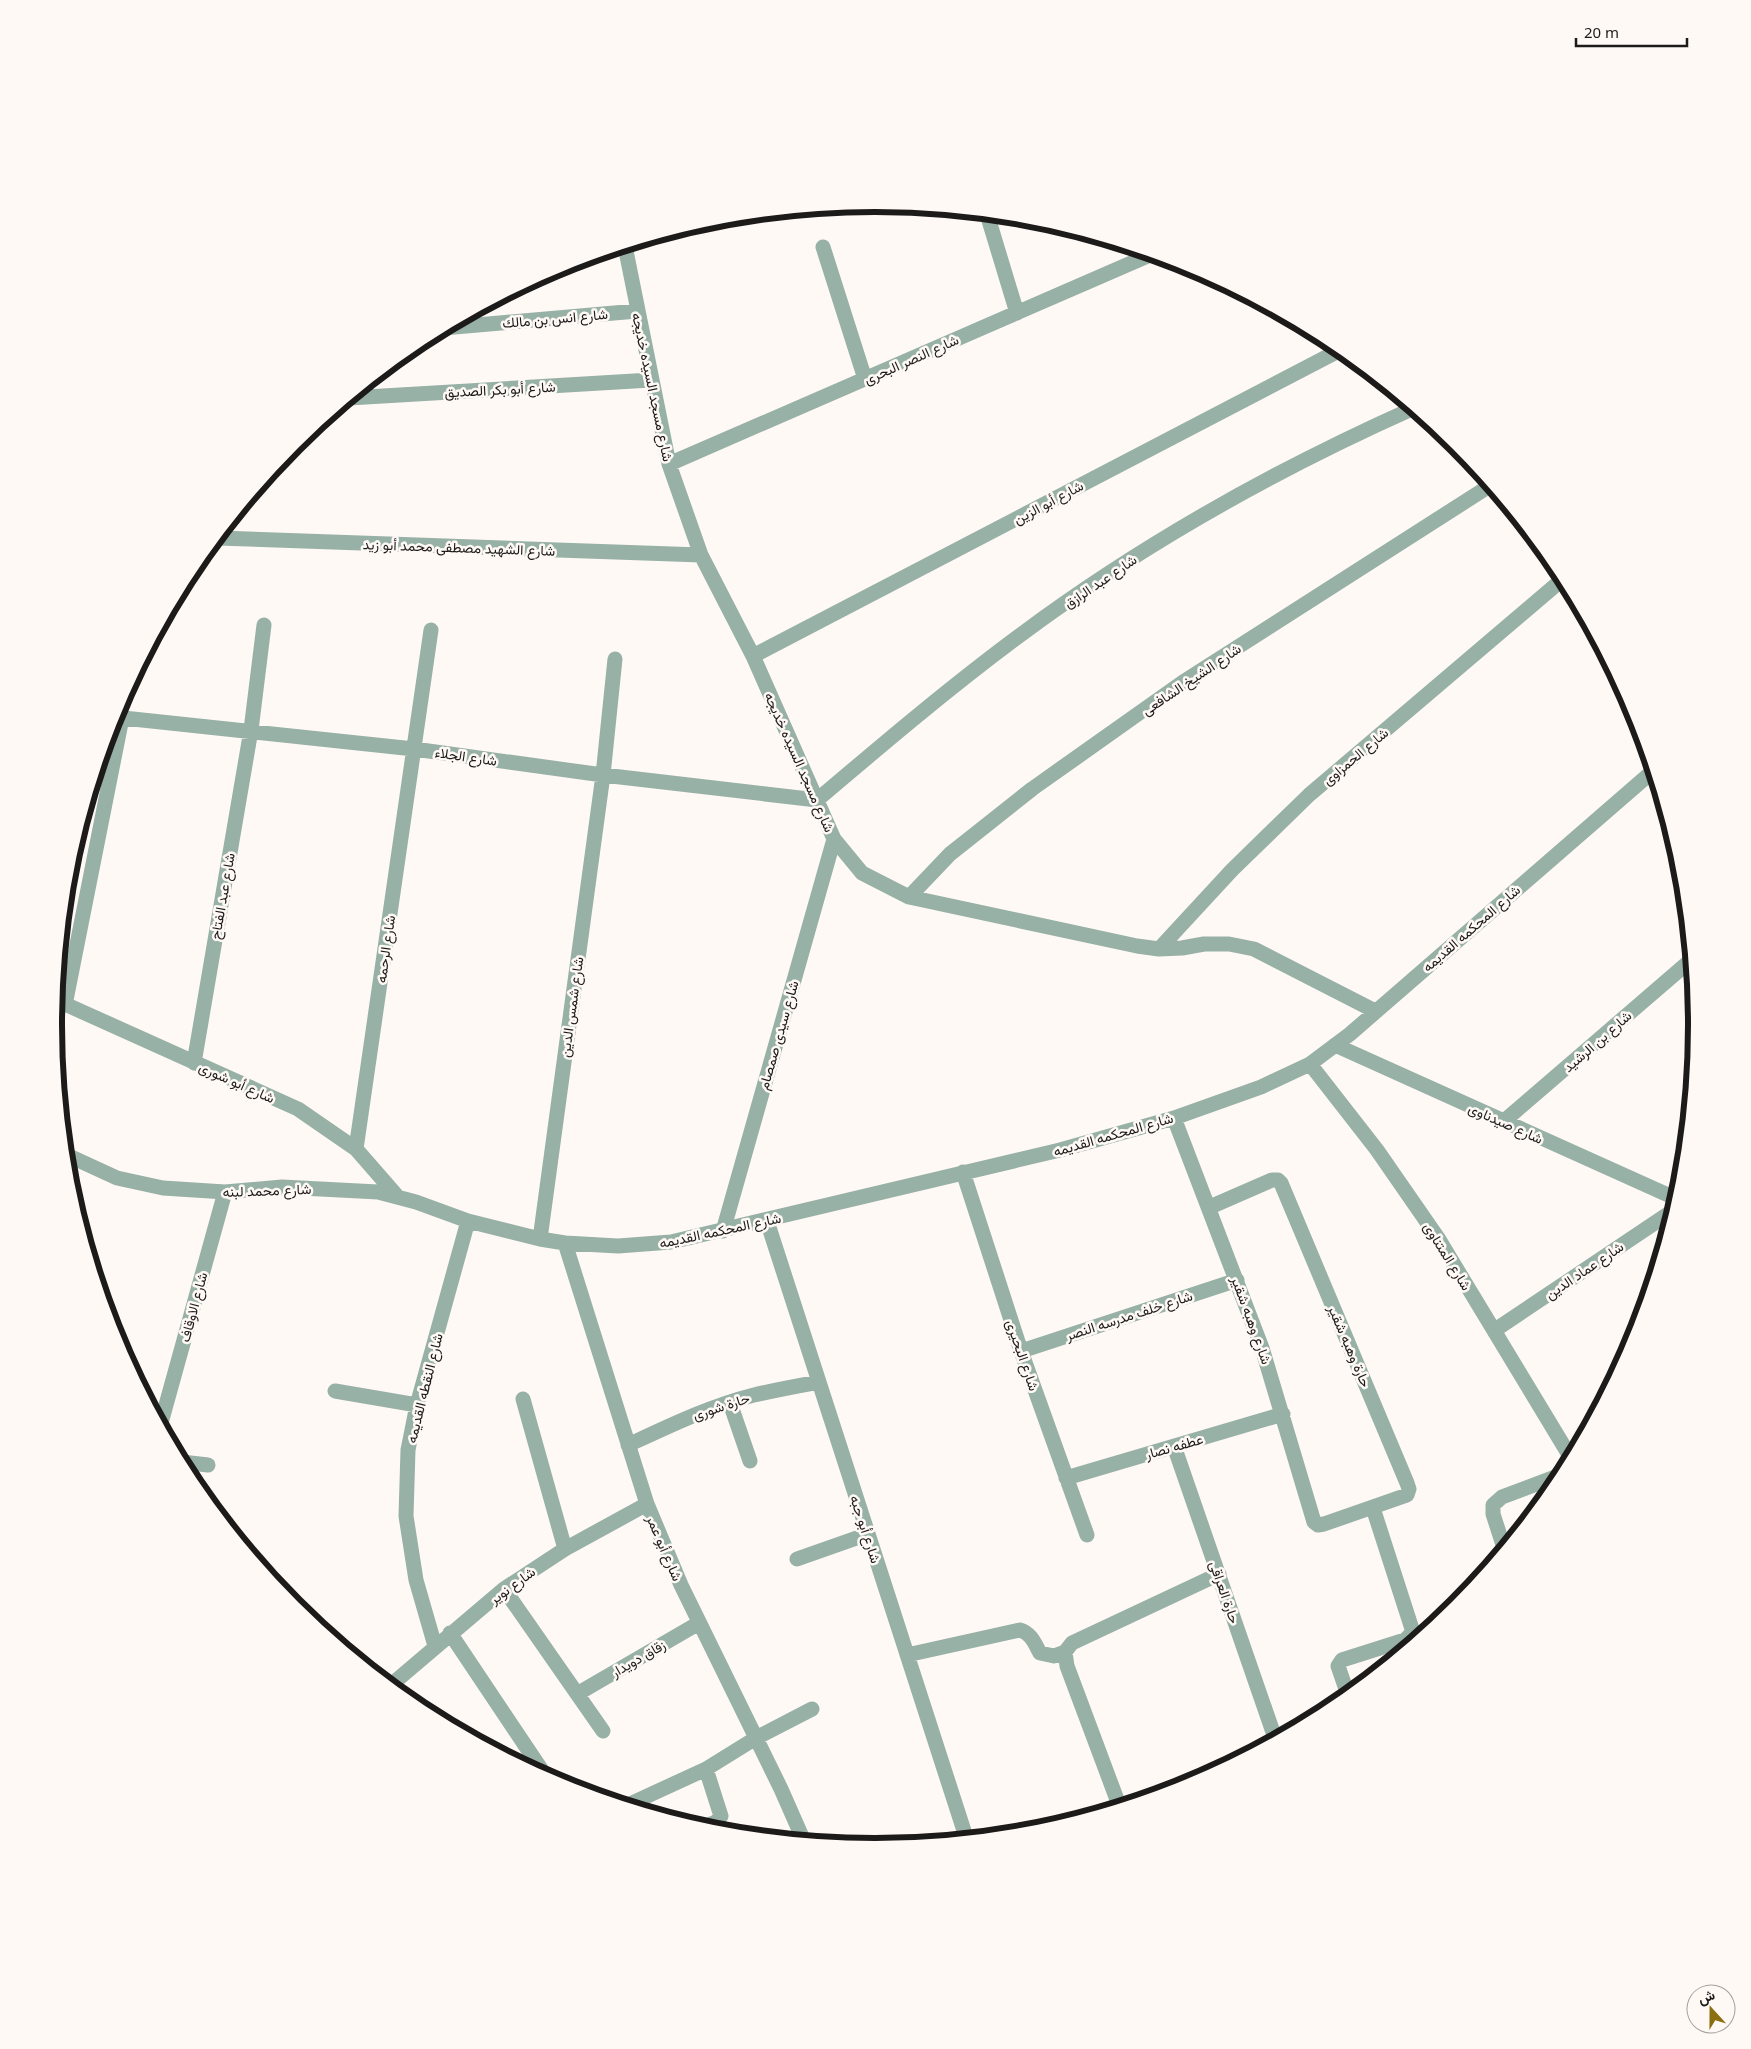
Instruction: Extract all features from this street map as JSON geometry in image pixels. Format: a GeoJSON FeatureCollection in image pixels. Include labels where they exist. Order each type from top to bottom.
{"type":"FeatureCollection","features":[{"type":"Feature","properties":{"kind":"street"},"geometry":{"type":"LineString","coordinates":[[989,219],[1017,312]]}},
{"type":"Feature","properties":{"kind":"street"},"geometry":{"type":"LineString","coordinates":[[823,247],[865,380]]}},
{"type":"Feature","properties":{"kind":"street","name":"شارع مسجد السيده خديجه"},"geometry":{"type":"LineString","coordinates":[[626,251],[636,311],[669,464],[701,555],[754,656],[834,839],[862,873],[910,897],[1159,949],[1182,948],[1204,944],[1229,944],[1254,949],[1375,1011]]}},
{"type":"Feature","properties":{"kind":"street","name":"شارع النصر البحرى"},"geometry":{"type":"LineString","coordinates":[[669,464],[1144,257]]}},
{"type":"Feature","properties":{"kind":"street","name":"شارع انس بن مالك"},"geometry":{"type":"LineString","coordinates":[[459,327],[636,311]]}},
{"type":"Feature","properties":{"kind":"street","name":"شارع أبو الزين"},"geometry":{"type":"LineString","coordinates":[[754,656],[1333,354]]}},
{"type":"Feature","properties":{"kind":"street","name":"شارع أبو بكر الصديق"},"geometry":{"type":"LineString","coordinates":[[359,397],[651,380]]}},
{"type":"Feature","properties":{"kind":"street","name":"شارع عبد الرازق"},"geometry":{"type":"LineString","coordinates":[[817,800],[916,716],[1019,636],[1127,561],[1240,494],[1356,434],[1409,410]]}},
{"type":"Feature","properties":{"kind":"street","name":"شارع الشيخ الشافعى"},"geometry":{"type":"LineString","coordinates":[[910,897],[950,854],[1032,789],[1183,682],[1487,488]]}},
{"type":"Feature","properties":{"kind":"street","name":"شارع الشهيد مصطفى محمد أبو زيد"},"geometry":{"type":"LineString","coordinates":[[225,538],[701,555]]}},
{"type":"Feature","properties":{"kind":"street","name":"شارع الحمزاوى"},"geometry":{"type":"LineString","coordinates":[[1159,949],[1232,870],[1309,795],[1558,583]]}},
{"type":"Feature","properties":{"kind":"street","name":"شارع عبد الفتاح"},"geometry":{"type":"LineString","coordinates":[[194,1063],[251,730],[264,624]]}},
{"type":"Feature","properties":{"kind":"street","name":"شارع الرحمه"},"geometry":{"type":"LineString","coordinates":[[356,1149],[431,630]]}},
{"type":"Feature","properties":{"kind":"street","name":"شارع شمس الدين"},"geometry":{"type":"LineString","coordinates":[[540,1239],[603,775],[615,659]]}},
{"type":"Feature","properties":{"kind":"street","name":"شارع الجلاء"},"geometry":{"type":"LineString","coordinates":[[122,717],[414,749],[603,775],[817,800]]}},
{"type":"Feature","properties":{"kind":"street"},"geometry":{"type":"LineString","coordinates":[[63,991],[112,746]]}},
{"type":"Feature","properties":{"kind":"street","name":"شارع المحكمه القديمه"},"geometry":{"type":"LineString","coordinates":[[468,1221],[540,1239],[565,1243],[618,1246],[671,1242],[767,1221],[1060,1150],[1174,1118],[1261,1087],[1310,1064],[1336,1045],[1648,774]]}},
{"type":"Feature","properties":{"kind":"street","name":"شارع سيدى صمصام"},"geometry":{"type":"LineString","coordinates":[[723,1231],[834,839]]}},
{"type":"Feature","properties":{"kind":"street","name":"شارع بن الرشيد"},"geometry":{"type":"LineString","coordinates":[[1503,1122],[1686,964]]}},
{"type":"Feature","properties":{"kind":"street","name":"شارع أبو شورى"},"geometry":{"type":"LineString","coordinates":[[63,1003],[298,1110],[356,1149],[397,1196]]}},
{"type":"Feature","properties":{"kind":"street","name":"شارع صيدناوى"},"geometry":{"type":"LineString","coordinates":[[1336,1045],[1670,1197]]}},
{"type":"Feature","properties":{"kind":"street","name":"شارع المتناوى"},"geometry":{"type":"LineString","coordinates":[[1310,1064],[1377,1150],[1438,1238],[1568,1449]]}},
{"type":"Feature","properties":{"kind":"street","name":"شارع وهبه شقير"},"geometry":{"type":"LineString","coordinates":[[1174,1118],[1210,1207],[1262,1348],[1283,1414],[1312,1518],[1318,1525]]}},
{"type":"Feature","properties":{"kind":"street","name":"شارع محمد لبنه"},"geometry":{"type":"LineString","coordinates":[[74,1158],[117,1178],[163,1188],[225,1192],[282,1187],[336,1189],[397,1196],[468,1221]]}},
{"type":"Feature","properties":{"kind":"street","name":"شارع البحيرى"},"geometry":{"type":"LineString","coordinates":[[963,1172],[1021,1351],[1086,1535]]}},
{"type":"Feature","properties":{"kind":"street","name":"حارة وهبه شقير"},"geometry":{"type":"LineString","coordinates":[[1210,1207],[1272,1180],[1278,1180],[1281,1183],[1409,1489],[1407,1495],[1402,1498],[1318,1525]]}},
{"type":"Feature","properties":{"kind":"street","name":"شارع الاوقاف"},"geometry":{"type":"LineString","coordinates":[[163,1416],[225,1192]]}},
{"type":"Feature","properties":{"kind":"street","name":"شارع عماد الدين"},"geometry":{"type":"LineString","coordinates":[[1495,1330],[1668,1206]]}},
{"type":"Feature","properties":{"kind":"street","name":"شارع النقطه القديمه"},"geometry":{"type":"LineString","coordinates":[[435,1646],[416,1580],[406,1516],[408,1450],[417,1405],[468,1221]]}},
{"type":"Feature","properties":{"kind":"street","name":"شارع أبو جبه"},"geometry":{"type":"LineString","coordinates":[[767,1221],[965,1833]]}},
{"type":"Feature","properties":{"kind":"street","name":"شارع أبو عمر"},"geometry":{"type":"LineString","coordinates":[[565,1243],[647,1504],[699,1623],[801,1834]]}},
{"type":"Feature","properties":{"kind":"street","name":"شارع خلف مدرسه النصر"},"geometry":{"type":"LineString","coordinates":[[1021,1351],[1237,1280]]}},
{"type":"Feature","properties":{"kind":"street","name":"حارة شورى"},"geometry":{"type":"LineString","coordinates":[[628,1445],[690,1417],[753,1395],[819,1382]]}},
{"type":"Feature","properties":{"kind":"street"},"geometry":{"type":"LineString","coordinates":[[335,1391],[417,1405]]}},
{"type":"Feature","properties":{"kind":"street"},"geometry":{"type":"LineString","coordinates":[[523,1399],[565,1549]]}},
{"type":"Feature","properties":{"kind":"street"},"geometry":{"type":"LineString","coordinates":[[730,1403],[750,1461]]}},
{"type":"Feature","properties":{"kind":"street","name":"عطفه نصار"},"geometry":{"type":"LineString","coordinates":[[1066,1478],[1283,1414]]}},
{"type":"Feature","properties":{"kind":"street","name":"حارة العراقى"},"geometry":{"type":"LineString","coordinates":[[1174,1446],[1274,1733]]}},
{"type":"Feature","properties":{"kind":"street"},"geometry":{"type":"LineString","coordinates":[[192,1463],[208,1465]]}},
{"type":"Feature","properties":{"kind":"street"},"geometry":{"type":"LineString","coordinates":[[1502,1542],[1493,1514],[1493,1504],[1502,1497],[1549,1479]]}},
{"type":"Feature","properties":{"kind":"street","name":"شارع نوير"},"geometry":{"type":"LineString","coordinates":[[396,1680],[504,1589],[565,1549],[647,1504]]}},
{"type":"Feature","properties":{"kind":"street"},"geometry":{"type":"LineString","coordinates":[[1345,1687],[1338,1666],[1342,1660],[1405,1640],[1413,1632],[1374,1508]]}},
{"type":"Feature","properties":{"kind":"street"},"geometry":{"type":"LineString","coordinates":[[796,1559],[868,1534]]}},
{"type":"Feature","properties":{"kind":"street"},"geometry":{"type":"LineString","coordinates":[[906,1655],[1020,1630],[1026,1631],[1040,1653],[1054,1656],[1064,1652],[1072,1643],[1219,1574]]}},
{"type":"Feature","properties":{"kind":"street"},"geometry":{"type":"LineString","coordinates":[[504,1589],[603,1731]]}},
{"type":"Feature","properties":{"kind":"street","name":"زقاق دويدار"},"geometry":{"type":"LineString","coordinates":[[577,1694],[699,1623]]}},
{"type":"Feature","properties":{"kind":"street"},"geometry":{"type":"LineString","coordinates":[[450,1633],[538,1764]]}},
{"type":"Feature","properties":{"kind":"street"},"geometry":{"type":"LineString","coordinates":[[1064,1652],[1067,1666],[1117,1800]]}},
{"type":"Feature","properties":{"kind":"street"},"geometry":{"type":"LineString","coordinates":[[636,1801],[706,1769],[756,1738],[812,1709]]}},
{"type":"Feature","properties":{"kind":"street"},"geometry":{"type":"LineString","coordinates":[[706,1769],[722,1816],[716,1822]]}}]}
